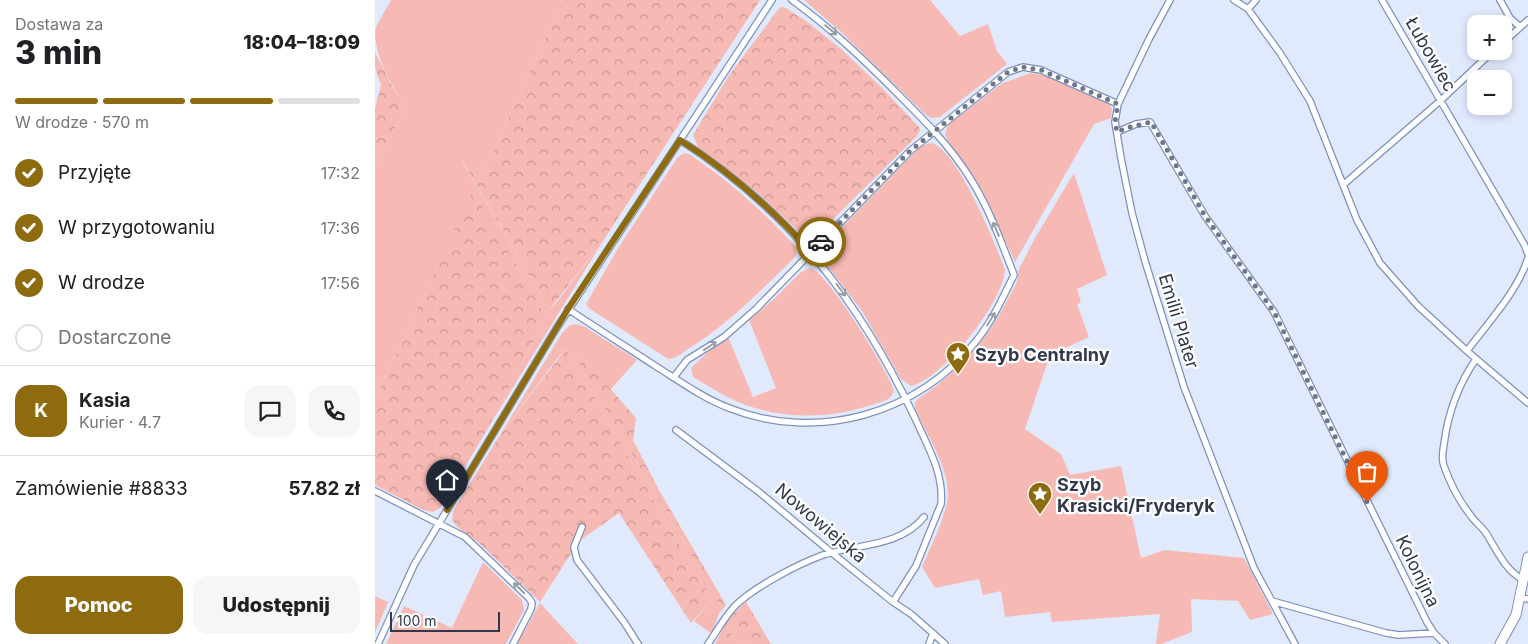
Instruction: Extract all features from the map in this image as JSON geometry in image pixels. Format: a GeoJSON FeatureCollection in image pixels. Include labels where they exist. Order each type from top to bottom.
{"type":"FeatureCollection","features":[{"type":"Feature","properties":{"kind":"street"},"geometry":{"type":"LineString","coordinates":[[378,644],[409,575],[568,309],[771,0]]}},
{"type":"Feature","properties":{"kind":"street"},"geometry":{"type":"LineString","coordinates":[[568,309],[706,397],[729,408],[783,422],[818,423],[849,419],[878,411],[906,399],[943,376],[971,347],[993,316],[1014,275],[980,195],[958,161],[934,131],[846,43],[792,0]]}},
{"type":"Feature","properties":{"kind":"street","name":"Emilii Plater"},"geometry":{"type":"LineString","coordinates":[[1171,0],[1149,39],[1118,104],[1115,122],[1132,213],[1184,387],[1249,556],[1295,644]]}},
{"type":"Feature","properties":{"kind":"street"},"geometry":{"type":"LineString","coordinates":[[1234,0],[1248,9],[1280,53],[1311,101],[1357,220],[1381,263],[1419,306],[1467,351],[1528,403]]}},
{"type":"Feature","properties":{"kind":"street"},"geometry":{"type":"LineString","coordinates":[[1248,9],[1256,0]]}},
{"type":"Feature","properties":{"kind":"street","name":"Łubowiec"},"geometry":{"type":"LineString","coordinates":[[1382,0],[1528,254]]}},
{"type":"Feature","properties":{"kind":"street"},"geometry":{"type":"LineString","coordinates":[[1499,0],[1510,18],[1520,26]]}},
{"type":"Feature","properties":{"kind":"street"},"geometry":{"type":"LineString","coordinates":[[1512,34],[1528,20]]}},
{"type":"Feature","properties":{"kind":"street"},"geometry":{"type":"LineString","coordinates":[[1343,185],[1440,101],[1483,60]]}},
{"type":"Feature","properties":{"kind":"street"},"geometry":{"type":"LineString","coordinates":[[674,377],[687,360],[723,337],[747,317],[900,161],[934,131],[1008,72],[1023,67],[1041,70],[1118,104]]}},
{"type":"Feature","properties":{"kind":"street","name":"Kolonijna"},"geometry":{"type":"LineString","coordinates":[[1117,132],[1151,122],[1205,216],[1274,312],[1427,622],[1434,633],[1445,644]]}},
{"type":"Feature","properties":{"kind":"street"},"geometry":{"type":"LineString","coordinates":[[680,140],[740,184],[767,207],[811,252],[840,289],[884,357],[936,464],[942,494],[938,515],[912,575],[893,602]]}},
{"type":"Feature","properties":{"kind":"street"},"geometry":{"type":"LineString","coordinates":[[1467,351],[1507,298],[1528,258]]}},
{"type":"Feature","properties":{"kind":"street"},"geometry":{"type":"LineString","coordinates":[[1476,359],[1463,381],[1450,411],[1442,463],[1454,489],[1471,516],[1484,531],[1506,565],[1518,577],[1524,580]]}},
{"type":"Feature","properties":{"kind":"street","name":"Nowowiejska"},"geometry":{"type":"LineString","coordinates":[[675,430],[759,492],[893,602],[911,614],[945,644]]}},
{"type":"Feature","properties":{"kind":"street"},"geometry":{"type":"LineString","coordinates":[[375,491],[460,534],[476,545],[531,600],[531,609],[513,644]]}},
{"type":"Feature","properties":{"kind":"street"},"geometry":{"type":"LineString","coordinates":[[708,644],[725,618],[744,598],[770,581],[823,556],[896,537],[912,529],[924,517]]}},
{"type":"Feature","properties":{"kind":"street"},"geometry":{"type":"LineString","coordinates":[[582,527],[574,547],[577,560],[624,622],[638,644]]}},
{"type":"Feature","properties":{"kind":"street"},"geometry":{"type":"LineString","coordinates":[[1500,644],[1524,599],[1524,580],[1528,557]]}},
{"type":"Feature","properties":{"kind":"street"},"geometry":{"type":"LineString","coordinates":[[1272,601],[1386,633],[1399,635],[1434,633]]}},
{"type":"Feature","properties":{"kind":"street"},"geometry":{"type":"LineString","coordinates":[[929,644],[933,633]]}},
{"type":"Feature","properties":{"kind":"green space"},"geometry":{"type":"Polygon","coordinates":[[[391,0],[563,0],[481,178],[461,159],[549,310],[603,241],[488,428],[546,317],[473,191],[375,399],[375,166],[406,107],[385,71],[376,42],[375,32],[379,20],[391,0]]]}},
{"type":"Feature","properties":{"kind":"green space"},"geometry":{"type":"Polygon","coordinates":[[[563,0],[760,0],[603,241],[549,310],[461,158],[467,155],[481,178],[563,0]]]}},
{"type":"Feature","properties":{"kind":"green space"},"geometry":{"type":"Polygon","coordinates":[[[804,0],[930,0],[960,36],[988,24],[997,51],[1007,64],[940,117],[932,118],[926,115],[840,31],[804,0]]]}},
{"type":"Feature","properties":{"kind":"green space"},"geometry":{"type":"Polygon","coordinates":[[[780,7],[786,8],[809,23],[841,49],[880,86],[920,130],[916,137],[814,238],[801,234],[760,195],[698,147],[693,135],[730,74],[780,7]]]}},
{"type":"Feature","properties":{"kind":"green space"},"geometry":{"type":"Polygon","coordinates":[[[375,52],[393,88],[406,107],[375,166],[375,108],[381,85],[375,67],[375,52]]]}},
{"type":"Feature","properties":{"kind":"green space"},"geometry":{"type":"Polygon","coordinates":[[[1031,73],[1051,77],[1108,103],[1112,113],[1111,118],[1094,124],[1015,262],[983,192],[945,134],[948,125],[997,87],[1031,73]]]}},
{"type":"Feature","properties":{"kind":"green space"},"geometry":{"type":"Polygon","coordinates":[[[930,143],[940,148],[963,178],[974,198],[1005,270],[1002,284],[994,301],[969,337],[939,369],[924,380],[911,386],[901,379],[862,311],[821,255],[823,247],[912,155],[922,146],[930,143]]]}},
{"type":"Feature","properties":{"kind":"green space"},"geometry":{"type":"Polygon","coordinates":[[[684,153],[689,154],[704,164],[745,197],[784,234],[796,247],[797,251],[795,257],[731,318],[679,356],[668,359],[590,309],[586,304],[617,250],[677,158],[684,153]]]}},
{"type":"Feature","properties":{"kind":"green space"},"geometry":{"type":"Polygon","coordinates":[[[1074,173],[1107,275],[1077,289],[1081,302],[1077,304],[1089,337],[1050,355],[1025,429],[1061,454],[1070,475],[1121,466],[1141,558],[1165,550],[1244,558],[1273,614],[1250,620],[1238,601],[1191,599],[1192,632],[1161,644],[1156,644],[1160,614],[1052,622],[1050,612],[1005,617],[1001,591],[983,595],[979,579],[935,588],[922,567],[942,519],[948,491],[942,466],[915,408],[915,402],[960,365],[972,353],[992,326],[1015,286],[1018,271],[1035,238],[1074,173]]]}},
{"type":"Feature","properties":{"kind":"green space"},"geometry":{"type":"Polygon","coordinates":[[[473,190],[546,317],[488,428],[443,504],[433,512],[423,510],[375,485],[375,399],[473,190]]]}},
{"type":"Feature","properties":{"kind":"green space"},"geometry":{"type":"Polygon","coordinates":[[[810,268],[818,273],[829,286],[869,343],[894,390],[890,398],[863,408],[832,414],[785,414],[770,412],[739,402],[693,377],[691,368],[728,337],[753,397],[776,388],[749,320],[801,272],[810,268]]]}},
{"type":"Feature","properties":{"kind":"green space"},"geometry":{"type":"Polygon","coordinates":[[[576,324],[585,327],[637,360],[610,390],[580,354],[576,359],[723,609],[719,613],[712,634],[694,621],[712,600],[565,348],[500,435],[562,333],[570,325],[576,324]]]}},
{"type":"Feature","properties":{"kind":"green space"},"geometry":{"type":"Polygon","coordinates":[[[565,348],[712,600],[691,623],[619,513],[579,541],[540,602],[478,542],[460,530],[452,520],[453,511],[500,435],[565,348]]]}},
{"type":"Feature","properties":{"kind":"green space"},"geometry":{"type":"Polygon","coordinates":[[[580,354],[636,418],[633,440],[659,490],[726,605],[723,609],[576,359],[580,354]]]}},
{"type":"Feature","properties":{"kind":"green space"},"geometry":{"type":"Polygon","coordinates":[[[483,562],[522,600],[524,610],[506,644],[386,644],[404,606],[452,628],[483,562]]]}},
{"type":"Feature","properties":{"kind":"green space"},"geometry":{"type":"Polygon","coordinates":[[[375,596],[388,602],[375,633],[375,596]]]}},
{"type":"Feature","properties":{"kind":"green space"},"geometry":{"type":"Polygon","coordinates":[[[746,602],[771,644],[747,644],[730,617],[746,602]]]}},
{"type":"Feature","properties":{"kind":"green space"},"geometry":{"type":"Polygon","coordinates":[[[540,603],[578,644],[517,644],[540,603]]]}},
{"type":"Feature","properties":{"kind":"green space"},"geometry":{"type":"Polygon","coordinates":[[[730,617],[747,644],[737,644],[725,624],[730,617]]]}},
{"type":"Feature","properties":{"kind":"green space"},"geometry":{"type":"Polygon","coordinates":[[[725,624],[737,644],[715,644],[725,624]]]}},
{"type":"Feature","properties":{"kind":"way so far"},"geometry":{"type":"LineString","coordinates":[[821,242],[910,151],[1008,72],[1023,67],[1031,67],[1118,104],[1115,122],[1117,132],[1151,122],[1205,216],[1274,312],[1367,502]]}},
{"type":"Feature","properties":{"kind":"place","name":"Szyb Centralny"},"geometry":{"type":"Point","coordinates":[958,375]}},
{"type":"Feature","properties":{"kind":"place","name":"Szyb Krasicki/Fryderyk"},"geometry":{"type":"Point","coordinates":[1040,515]}},
{"type":"Feature","properties":{"kind":"route"},"geometry":{"type":"LineString","coordinates":[[447,510],[568,309],[680,140],[709,160],[767,207],[811,252],[821,242]]}}]}
